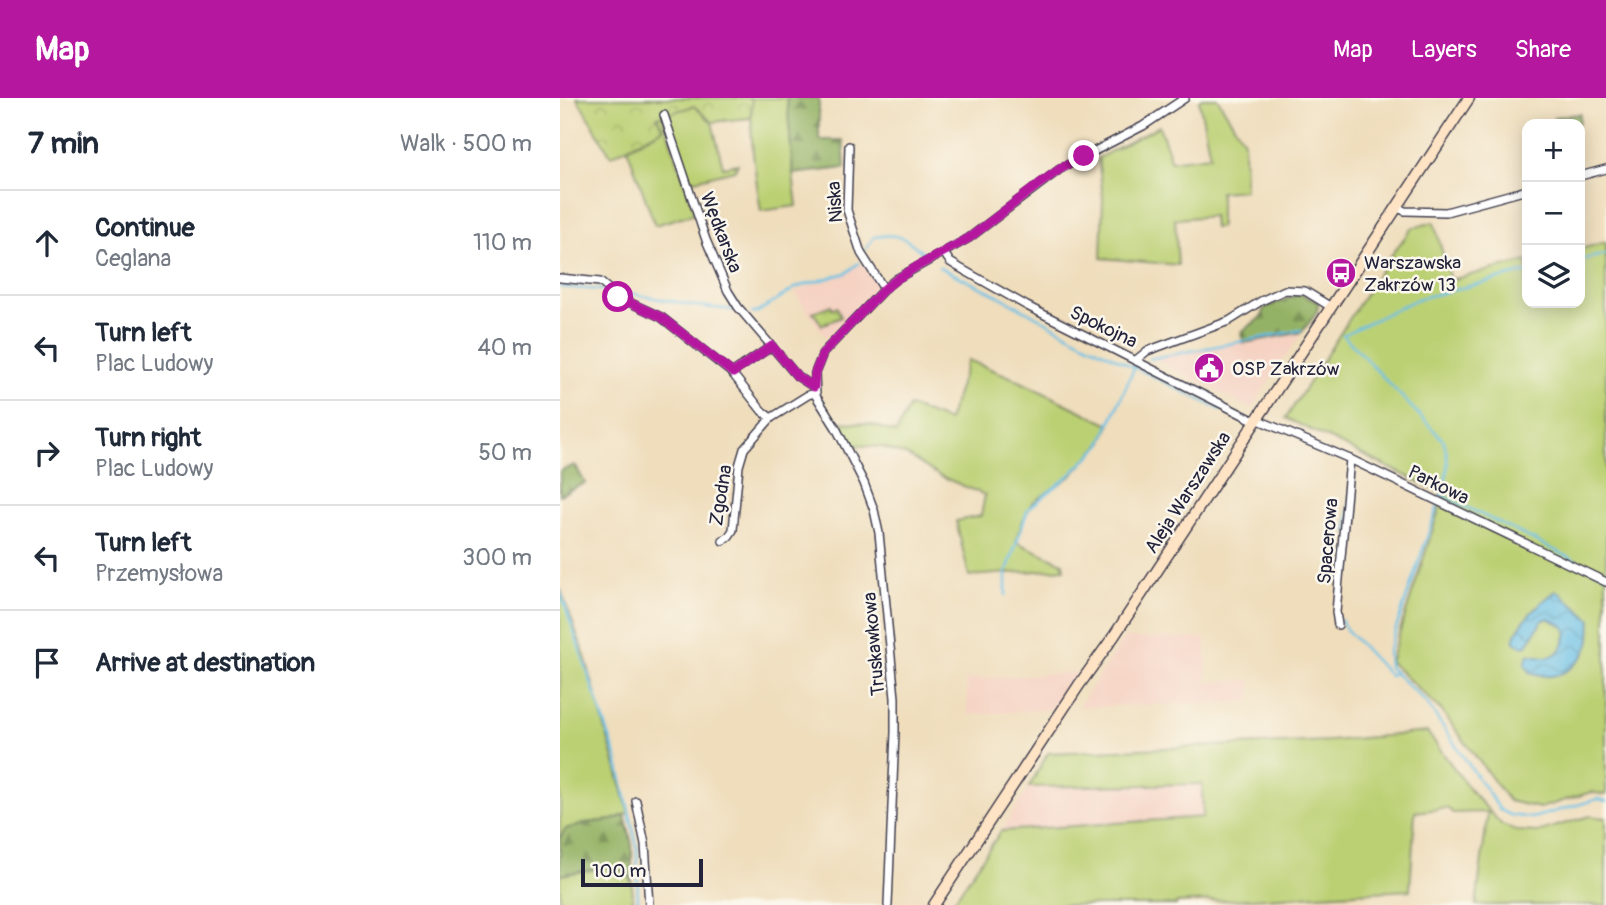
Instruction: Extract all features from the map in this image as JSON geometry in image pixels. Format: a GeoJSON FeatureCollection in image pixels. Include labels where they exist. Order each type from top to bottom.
{"type":"FeatureCollection","features":[{"type":"Feature","properties":{"kind":"street"},"geometry":{"type":"LineString","coordinates":[[815,392],[815,373],[823,353],[884,289],[906,273],[969,238],[1060,169],[1143,127],[1185,98]]}},
{"type":"Feature","properties":{"kind":"street","name":"Aleja Warszawska"},"geometry":{"type":"LineString","coordinates":[[934,905],[1469,98]]}},
{"type":"Feature","properties":{"kind":"street","name":"Wędkarska"},"geometry":{"type":"LineString","coordinates":[[664,115],[706,240],[728,291],[738,307],[797,376],[815,392]]}},
{"type":"Feature","properties":{"kind":"street","name":"Niska"},"geometry":{"type":"LineString","coordinates":[[849,146],[847,210],[861,253],[884,289]]}},
{"type":"Feature","properties":{"kind":"street"},"geometry":{"type":"LineString","coordinates":[[1585,175],[1606,169]]}},
{"type":"Feature","properties":{"kind":"street"},"geometry":{"type":"LineString","coordinates":[[1396,208],[1405,211],[1446,212],[1522,191]]}},
{"type":"Feature","properties":{"kind":"street","name":"Spokojna"},"geometry":{"type":"LineString","coordinates":[[944,253],[950,262],[1027,306],[1256,420]]}},
{"type":"Feature","properties":{"kind":"street"},"geometry":{"type":"LineString","coordinates":[[560,278],[600,282],[618,297],[661,317],[733,373],[762,411],[771,418]]}},
{"type":"Feature","properties":{"kind":"street"},"geometry":{"type":"LineString","coordinates":[[1136,360],[1147,351],[1229,321],[1285,290],[1305,291],[1331,307]]}},
{"type":"Feature","properties":{"kind":"street"},"geometry":{"type":"LineString","coordinates":[[733,373],[772,346]]}},
{"type":"Feature","properties":{"kind":"street","name":"Zgodna"},"geometry":{"type":"LineString","coordinates":[[723,541],[727,540],[733,530],[739,466],[744,449],[771,418],[815,392]]}},
{"type":"Feature","properties":{"kind":"street","name":"Truskawkowa"},"geometry":{"type":"LineString","coordinates":[[815,392],[864,483],[879,533],[895,698],[888,905]]}},
{"type":"Feature","properties":{"kind":"street","name":"Parkowa"},"geometry":{"type":"LineString","coordinates":[[1256,420],[1350,460],[1606,582]]}},
{"type":"Feature","properties":{"kind":"street","name":"Spacerowa"},"geometry":{"type":"LineString","coordinates":[[1338,625],[1336,612],[1350,460]]}},
{"type":"Feature","properties":{"kind":"street"},"geometry":{"type":"LineString","coordinates":[[636,801],[645,844],[649,905]]}},
{"type":"Feature","properties":{"kind":"shaded area"},"geometry":{"type":"Polygon","coordinates":[[[862,263],[877,286],[826,338],[794,291],[845,275],[862,263]]]}},
{"type":"Feature","properties":{"kind":"shaded area"},"geometry":{"type":"Polygon","coordinates":[[[1302,332],[1251,409],[1154,359],[1244,343],[1302,332]]]}},
{"type":"Feature","properties":{"kind":"shaded area"},"geometry":{"type":"Polygon","coordinates":[[[1124,638],[1205,638],[1207,682],[1251,680],[1251,702],[1078,707],[1124,638]]]}},
{"type":"Feature","properties":{"kind":"shaded area"},"geometry":{"type":"Polygon","coordinates":[[[1078,672],[1054,709],[968,715],[966,679],[1078,672]]]}},
{"type":"Feature","properties":{"kind":"shaded area"},"geometry":{"type":"Polygon","coordinates":[[[1203,784],[1203,817],[1001,831],[1029,787],[1203,784]]]}},
{"type":"Feature","properties":{"kind":"green space"},"geometry":{"type":"Polygon","coordinates":[[[577,98],[752,98],[751,118],[712,122],[694,106],[657,117],[663,129],[611,156],[577,98]]]}},
{"type":"Feature","properties":{"kind":"green space"},"geometry":{"type":"Polygon","coordinates":[[[752,98],[787,98],[797,206],[761,211],[752,140],[752,98]]]}},
{"type":"Feature","properties":{"kind":"green space"},"geometry":{"type":"Polygon","coordinates":[[[787,98],[819,98],[819,140],[843,140],[845,168],[793,174],[787,98]]]}},
{"type":"Feature","properties":{"kind":"green space"},"geometry":{"type":"Polygon","coordinates":[[[1217,98],[1244,141],[1245,190],[1220,192],[1220,227],[1214,228],[1213,216],[1175,219],[1178,265],[1101,258],[1103,197],[1098,158],[1159,126],[1170,161],[1210,156],[1199,100],[1217,98]]]}},
{"type":"Feature","properties":{"kind":"green space"},"geometry":{"type":"Polygon","coordinates":[[[694,106],[712,122],[723,167],[738,164],[735,170],[695,180],[688,177],[667,113],[694,106]]]}},
{"type":"Feature","properties":{"kind":"green space"},"geometry":{"type":"Polygon","coordinates":[[[1580,114],[1580,119],[1554,117],[1580,114]]]}},
{"type":"Feature","properties":{"kind":"green space"},"geometry":{"type":"Polygon","coordinates":[[[662,115],[695,213],[655,225],[627,148],[663,129],[657,117],[662,115]]]}},
{"type":"Feature","properties":{"kind":"green space"},"geometry":{"type":"Polygon","coordinates":[[[1434,222],[1450,280],[1522,262],[1522,308],[1585,308],[1585,248],[1606,242],[1606,795],[1591,792],[1540,808],[1509,801],[1441,710],[1390,662],[1444,494],[1286,418],[1386,262],[1412,228],[1434,222]]]}},
{"type":"Feature","properties":{"kind":"green space"},"geometry":{"type":"Polygon","coordinates":[[[1300,294],[1318,302],[1315,314],[1302,332],[1244,343],[1241,334],[1263,315],[1263,310],[1300,294]]]}},
{"type":"Feature","properties":{"kind":"green space"},"geometry":{"type":"Polygon","coordinates":[[[831,305],[832,308],[837,307],[841,317],[822,325],[813,312],[831,305]]]}},
{"type":"Feature","properties":{"kind":"green space"},"geometry":{"type":"Polygon","coordinates":[[[968,360],[1013,378],[1110,425],[1102,443],[1071,476],[1032,503],[1022,523],[1016,542],[1063,563],[1064,569],[969,576],[956,521],[981,516],[985,495],[940,476],[908,456],[882,447],[853,445],[841,422],[870,424],[896,433],[909,406],[948,421],[968,360]]]}},
{"type":"Feature","properties":{"kind":"green space"},"geometry":{"type":"Polygon","coordinates":[[[575,465],[585,483],[560,495],[560,471],[575,465]]]}},
{"type":"Feature","properties":{"kind":"green space"},"geometry":{"type":"Polygon","coordinates":[[[560,588],[585,656],[629,813],[612,820],[585,823],[560,839],[560,588]]]}},
{"type":"Feature","properties":{"kind":"green space"},"geometry":{"type":"Polygon","coordinates":[[[1427,732],[1471,791],[1502,825],[1519,831],[1537,832],[1590,816],[1606,818],[1606,905],[1476,905],[1488,812],[1453,813],[1447,808],[1415,812],[1410,890],[1176,905],[951,905],[1001,831],[1203,817],[1202,784],[1029,787],[1048,753],[1330,741],[1427,732]]]}},
{"type":"Feature","properties":{"kind":"green space"},"geometry":{"type":"Polygon","coordinates":[[[625,815],[632,845],[632,881],[626,872],[615,866],[560,875],[560,839],[565,829],[625,815]]]}},
{"type":"Feature","properties":{"kind":"green space"},"geometry":{"type":"Polygon","coordinates":[[[615,866],[626,874],[631,882],[633,905],[560,905],[560,875],[615,866]]]}},
{"type":"Feature","properties":{"kind":"water"},"geometry":{"type":"Polygon","coordinates":[[[1556,591],[1591,620],[1590,636],[1586,651],[1577,663],[1565,672],[1547,676],[1530,672],[1525,664],[1528,655],[1546,657],[1559,652],[1567,631],[1562,625],[1548,618],[1542,621],[1527,645],[1521,646],[1514,642],[1524,621],[1556,591]]]}},
{"type":"Feature","properties":{"kind":"waterway"},"geometry":{"type":"LineString","coordinates":[[866,249],[874,237],[890,235],[907,240],[924,254]]}},
{"type":"Feature","properties":{"kind":"waterway"},"geometry":{"type":"LineString","coordinates":[[1585,259],[1606,254]]}},
{"type":"Feature","properties":{"kind":"waterway"},"geometry":{"type":"LineString","coordinates":[[752,313],[797,287],[846,273],[859,263]]}},
{"type":"Feature","properties":{"kind":"waterway"},"geometry":{"type":"LineString","coordinates":[[939,267],[1221,410]]}},
{"type":"Feature","properties":{"kind":"waterway"},"geometry":{"type":"LineString","coordinates":[[1522,273],[1417,299],[1343,335],[1443,440],[1447,468],[1441,495],[1606,575]]}},
{"type":"Feature","properties":{"kind":"waterway"},"geometry":{"type":"LineString","coordinates":[[560,287],[603,290]]}},
{"type":"Feature","properties":{"kind":"waterway"},"geometry":{"type":"LineString","coordinates":[[618,291],[696,306],[734,310]]}},
{"type":"Feature","properties":{"kind":"waterway"},"geometry":{"type":"LineString","coordinates":[[1149,359],[1301,330]]}},
{"type":"Feature","properties":{"kind":"waterway"},"geometry":{"type":"LineString","coordinates":[[1006,595],[1006,574],[1028,509],[1100,446],[1135,366]]}},
{"type":"Feature","properties":{"kind":"waterway"},"geometry":{"type":"LineString","coordinates":[[1347,533],[1354,471]]}},
{"type":"Feature","properties":{"kind":"waterway"},"geometry":{"type":"LineString","coordinates":[[1341,620],[1345,628],[1390,676],[1394,672],[1389,667],[1388,652],[1437,508]]}},
{"type":"Feature","properties":{"kind":"waterway"},"geometry":{"type":"LineString","coordinates":[[560,591],[617,759],[637,846],[638,905]]}},
{"type":"Feature","properties":{"kind":"waterway"},"geometry":{"type":"LineString","coordinates":[[1395,673],[1426,702],[1500,810],[1510,815],[1532,818],[1598,799],[1606,801]]}},
{"type":"Feature","properties":{"kind":"place","name":"Warszawska Zakrzów 13"},"geometry":{"type":"Point","coordinates":[1341,273]}},
{"type":"Feature","properties":{"kind":"place","name":"OSP Zakrzów"},"geometry":{"type":"Point","coordinates":[1209,368]}},
{"type":"Feature","properties":{"kind":"route"},"geometry":{"type":"LineString","coordinates":[[618,297],[661,317],[733,373],[772,346],[797,376],[814,387],[815,373],[823,353],[884,289],[916,267],[969,238],[1060,169],[1084,156]]}}]}
